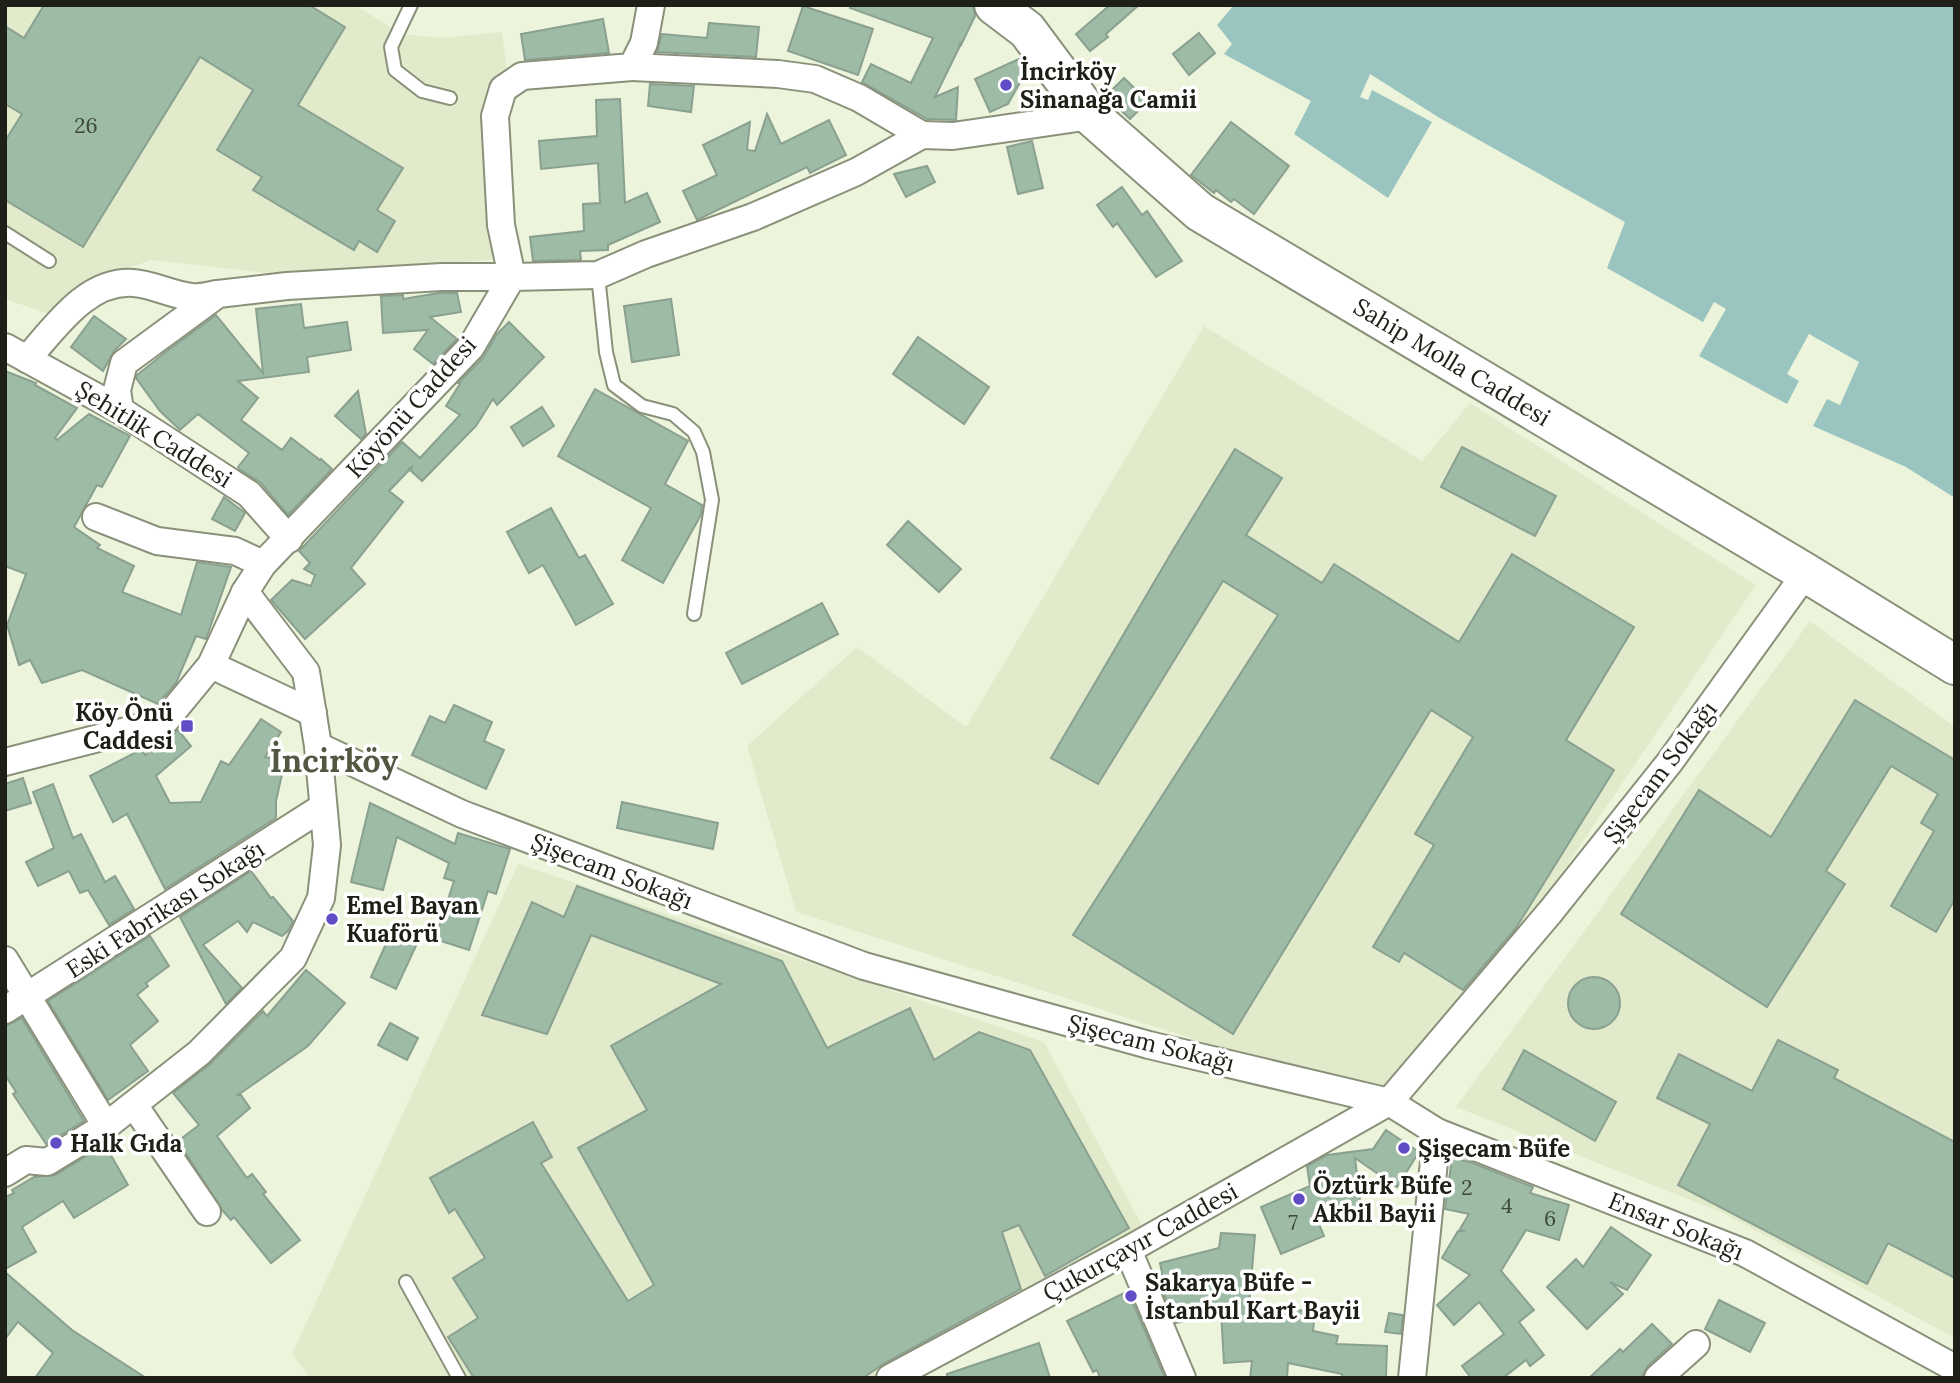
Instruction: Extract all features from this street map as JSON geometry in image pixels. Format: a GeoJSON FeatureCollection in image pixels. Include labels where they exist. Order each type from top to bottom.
{"type":"FeatureCollection","features":[{"type":"Feature","properties":{"kind":"main road","name":"Sahip Molla Caddesi"},"geometry":{"type":"LineString","coordinates":[[994,5],[1027,30],[1091,116],[1200,212],[1806,573],[1955,666]]}},
{"type":"Feature","properties":{"kind":"street"},"geometry":{"type":"LineString","coordinates":[[632,67],[644,43],[651,5]]}},
{"type":"Feature","properties":{"kind":"street"},"geometry":{"type":"LineString","coordinates":[[512,277],[501,225],[495,116],[503,89],[522,76],[632,67],[778,74],[816,79],[859,98],[922,135],[953,136],[1091,116]]}},
{"type":"Feature","properties":{"kind":"street"},"geometry":{"type":"LineString","coordinates":[[16,353],[60,321],[88,296],[109,285],[134,283],[193,297],[286,286],[442,277],[598,275],[646,254],[753,218],[856,172],[922,135]]}},
{"type":"Feature","properties":{"kind":"street","name":"Köyönü Caddesi"},"geometry":{"type":"LineString","coordinates":[[5,762],[165,720],[211,666],[245,592],[263,564],[471,347],[512,277]]}},
{"type":"Feature","properties":{"kind":"street"},"geometry":{"type":"LineString","coordinates":[[120,410],[117,390],[124,363],[218,294]]}},
{"type":"Feature","properties":{"kind":"street","name":"Şehitlik Caddesi"},"geometry":{"type":"LineString","coordinates":[[16,353],[120,410],[249,494],[289,539]]}},
{"type":"Feature","properties":{"kind":"street"},"geometry":{"type":"LineString","coordinates":[[96,517],[157,541],[236,551],[263,564]]}},
{"type":"Feature","properties":{"kind":"street","name":"Şişecam Sokağı"},"geometry":{"type":"LineString","coordinates":[[318,746],[462,814],[864,966],[1149,1045],[1390,1102],[1551,911],[1661,773],[1806,573]]}},
{"type":"Feature","properties":{"kind":"street"},"geometry":{"type":"LineString","coordinates":[[5,1174],[26,1160],[47,1162],[106,1126],[199,1053],[293,958],[321,898],[327,845],[318,746],[306,672],[245,592]]}},
{"type":"Feature","properties":{"kind":"street"},"geometry":{"type":"LineString","coordinates":[[211,666],[313,713]]}},
{"type":"Feature","properties":{"kind":"street","name":"Eski Fabrikası Sokağı"},"geometry":{"type":"LineString","coordinates":[[5,1010],[323,807]]}},
{"type":"Feature","properties":{"kind":"street"},"geometry":{"type":"LineString","coordinates":[[5,960],[106,1126]]}},
{"type":"Feature","properties":{"kind":"street","name":"Ensar Sokağı"},"geometry":{"type":"LineString","coordinates":[[1390,1102],[1437,1132],[1745,1253],[1955,1368]]}},
{"type":"Feature","properties":{"kind":"street","name":"Çukurçayır Caddesi"},"geometry":{"type":"LineString","coordinates":[[899,1375],[1390,1102]]}},
{"type":"Feature","properties":{"kind":"street"},"geometry":{"type":"LineString","coordinates":[[134,1105],[207,1212]]}},
{"type":"Feature","properties":{"kind":"street"},"geometry":{"type":"LineString","coordinates":[[1412,1378],[1437,1132]]}},
{"type":"Feature","properties":{"kind":"street"},"geometry":{"type":"LineString","coordinates":[[1128,1250],[1182,1378]]}},
{"type":"Feature","properties":{"kind":"street"},"geometry":{"type":"LineString","coordinates":[[1658,1378],[1696,1344]]}},
{"type":"Feature","properties":{"kind":"lane"},"geometry":{"type":"LineString","coordinates":[[411,5],[391,47],[395,70],[422,91],[450,98]]}},
{"type":"Feature","properties":{"kind":"lane"},"geometry":{"type":"LineString","coordinates":[[5,233],[49,261]]}},
{"type":"Feature","properties":{"kind":"lane"},"geometry":{"type":"LineString","coordinates":[[598,275],[606,352],[614,385],[642,406],[673,414],[694,432],[703,452],[712,500],[694,614]]}},
{"type":"Feature","properties":{"kind":"lane"},"geometry":{"type":"LineString","coordinates":[[406,1282],[459,1378]]}},
{"type":"Feature","properties":{"kind":"shaded area"},"geometry":{"type":"Polygon","coordinates":[[[5,5],[355,5],[401,34],[443,38],[502,32],[509,85],[499,97],[482,142],[497,259],[293,276],[151,260],[106,276],[46,313],[5,299],[5,5]]]}},
{"type":"Feature","properties":{"kind":"shaded area"},"geometry":{"type":"Polygon","coordinates":[[[1204,326],[1422,461],[1470,403],[1756,585],[1563,871],[1394,1103],[796,912],[747,746],[857,647],[966,727],[1204,326]]]}},
{"type":"Feature","properties":{"kind":"shaded area"},"geometry":{"type":"Polygon","coordinates":[[[1810,621],[1955,727],[1955,1338],[1721,1212],[1456,1107],[1810,621]]]}},
{"type":"Feature","properties":{"kind":"shaded area"},"geometry":{"type":"Polygon","coordinates":[[[518,864],[1044,1042],[1146,1233],[895,1378],[310,1378],[292,1354],[518,864]]]}},
{"type":"Feature","properties":{"kind":"water"},"geometry":{"type":"Polygon","coordinates":[[[1234,5],[1955,5],[1955,498],[1906,467],[1813,426],[1827,399],[1840,405],[1859,362],[1809,334],[1787,374],[1799,381],[1787,404],[1699,356],[1726,309],[1714,302],[1703,322],[1607,268],[1625,222],[1438,117],[1370,74],[1360,97],[1368,100],[1372,90],[1432,122],[1388,198],[1294,134],[1311,101],[1224,54],[1232,44],[1217,25],[1234,5]]]}},
{"type":"Feature","properties":{"kind":"building"},"geometry":{"type":"Polygon","coordinates":[[[44,5],[309,5],[345,27],[298,105],[403,168],[377,210],[395,221],[377,252],[359,241],[354,250],[253,190],[262,177],[217,150],[253,90],[200,57],[83,247],[5,200],[5,141],[22,114],[5,104],[5,26],[24,38],[44,5]]]}},
{"type":"Feature","properties":{"kind":"building"},"geometry":{"type":"Polygon","coordinates":[[[851,5],[973,5],[975,16],[935,97],[958,87],[956,120],[927,119],[862,82],[871,64],[911,83],[933,38],[850,8],[851,5]]]}},
{"type":"Feature","properties":{"kind":"building"},"geometry":{"type":"Polygon","coordinates":[[[1110,5],[1139,5],[1106,34],[1108,37],[1090,51],[1076,34],[1110,5]]]}},
{"type":"Feature","properties":{"kind":"building"},"geometry":{"type":"Polygon","coordinates":[[[803,6],[873,29],[858,75],[788,51],[803,6]]]}},
{"type":"Feature","properties":{"kind":"building"},"geometry":{"type":"Polygon","coordinates":[[[603,19],[609,53],[525,60],[521,34],[603,19]]]}},
{"type":"Feature","properties":{"kind":"building"},"geometry":{"type":"Polygon","coordinates":[[[709,23],[759,27],[756,57],[657,52],[662,34],[707,38],[709,23]]]}},
{"type":"Feature","properties":{"kind":"building"},"geometry":{"type":"Polygon","coordinates":[[[1199,33],[1215,53],[1189,75],[1173,54],[1199,33]]]}},
{"type":"Feature","properties":{"kind":"building","name":"İncirköy Sinanağa Camii"},"geometry":{"type":"Polygon","coordinates":[[[1021,58],[1028,68],[1008,104],[990,112],[975,79],[1021,58]]]}},
{"type":"Feature","properties":{"kind":"building"},"geometry":{"type":"Polygon","coordinates":[[[1124,78],[1148,101],[1130,119],[1106,96],[1124,78]]]}},
{"type":"Feature","properties":{"kind":"building"},"geometry":{"type":"Polygon","coordinates":[[[650,84],[694,86],[691,112],[648,106],[650,84]]]}},
{"type":"Feature","properties":{"kind":"building"},"geometry":{"type":"Polygon","coordinates":[[[620,99],[625,203],[647,193],[660,222],[608,245],[608,250],[580,251],[581,260],[533,261],[530,237],[584,231],[583,204],[600,203],[598,163],[541,169],[539,141],[597,136],[596,100],[620,99]]]}},
{"type":"Feature","properties":{"kind":"building"},"geometry":{"type":"Polygon","coordinates":[[[767,114],[781,144],[829,120],[846,155],[810,173],[807,167],[697,220],[683,191],[717,175],[703,145],[750,122],[747,150],[755,151],[767,114]]]}},
{"type":"Feature","properties":{"kind":"building"},"geometry":{"type":"Polygon","coordinates":[[[1231,122],[1289,166],[1254,214],[1234,199],[1231,202],[1216,190],[1214,193],[1191,175],[1231,122]]]}},
{"type":"Feature","properties":{"kind":"building"},"geometry":{"type":"Polygon","coordinates":[[[1032,141],[1043,188],[1018,194],[1007,147],[1032,141]]]}},
{"type":"Feature","properties":{"kind":"building"},"geometry":{"type":"Polygon","coordinates":[[[927,166],[935,182],[906,197],[894,174],[927,166]]]}},
{"type":"Feature","properties":{"kind":"building"},"geometry":{"type":"Polygon","coordinates":[[[1122,187],[1142,215],[1147,211],[1182,261],[1156,277],[1117,223],[1113,227],[1097,205],[1122,187]]]}},
{"type":"Feature","properties":{"kind":"building"},"geometry":{"type":"Polygon","coordinates":[[[457,293],[461,312],[430,317],[457,339],[433,364],[414,349],[428,330],[383,333],[381,296],[403,295],[403,299],[457,293]]]}},
{"type":"Feature","properties":{"kind":"building"},"geometry":{"type":"Polygon","coordinates":[[[671,299],[679,355],[632,362],[624,306],[671,299]]]}},
{"type":"Feature","properties":{"kind":"building"},"geometry":{"type":"Polygon","coordinates":[[[301,304],[304,328],[347,322],[351,350],[307,357],[309,372],[238,381],[258,398],[241,420],[282,450],[291,438],[332,469],[288,515],[261,483],[239,469],[249,453],[198,414],[180,430],[160,411],[136,378],[216,315],[263,373],[256,309],[301,304]]]}},
{"type":"Feature","properties":{"kind":"building"},"geometry":{"type":"Polygon","coordinates":[[[94,316],[126,339],[114,351],[103,371],[71,347],[94,316]]]}},
{"type":"Feature","properties":{"kind":"building"},"geometry":{"type":"Polygon","coordinates":[[[509,322],[544,357],[497,405],[493,399],[476,426],[422,481],[410,470],[389,491],[403,502],[351,568],[365,584],[305,639],[271,600],[292,580],[311,586],[315,575],[304,569],[310,563],[299,551],[402,442],[420,458],[460,415],[446,406],[460,384],[458,383],[483,358],[497,334],[509,322]]]}},
{"type":"Feature","properties":{"kind":"building"},"geometry":{"type":"Polygon","coordinates":[[[918,337],[989,387],[964,424],[893,374],[918,337]]]}},
{"type":"Feature","properties":{"kind":"building"},"geometry":{"type":"Polygon","coordinates":[[[5,371],[36,383],[35,385],[77,408],[55,438],[57,440],[89,414],[130,436],[102,487],[97,485],[74,527],[100,545],[97,548],[134,566],[122,592],[181,615],[197,562],[231,567],[206,639],[196,636],[176,683],[158,704],[82,670],[42,683],[30,660],[19,665],[7,625],[26,574],[5,566],[5,371]]]}},
{"type":"Feature","properties":{"kind":"building"},"geometry":{"type":"Polygon","coordinates":[[[595,389],[688,441],[665,484],[702,505],[701,515],[663,583],[622,560],[651,508],[558,456],[595,389]]]}},
{"type":"Feature","properties":{"kind":"building"},"geometry":{"type":"Polygon","coordinates":[[[358,391],[366,434],[361,439],[335,416],[358,391]]]}},
{"type":"Feature","properties":{"kind":"building"},"geometry":{"type":"Polygon","coordinates":[[[542,407],[554,426],[523,446],[511,427],[542,407]]]}},
{"type":"Feature","properties":{"kind":"building"},"geometry":{"type":"Polygon","coordinates":[[[1462,447],[1556,496],[1535,536],[1441,487],[1462,447]]]}},
{"type":"Feature","properties":{"kind":"building"},"geometry":{"type":"Polygon","coordinates":[[[1235,449],[1282,478],[1246,535],[1322,583],[1334,564],[1459,642],[1512,554],[1634,627],[1566,740],[1614,770],[1516,928],[1463,990],[1404,953],[1399,962],[1373,947],[1434,845],[1415,834],[1473,737],[1431,710],[1233,1034],[1073,935],[1278,615],[1223,581],[1098,784],[1051,758],[1235,449]]]}},
{"type":"Feature","properties":{"kind":"building"},"geometry":{"type":"Polygon","coordinates":[[[224,497],[245,513],[235,531],[212,519],[224,497]]]}},
{"type":"Feature","properties":{"kind":"building"},"geometry":{"type":"Polygon","coordinates":[[[551,508],[579,558],[585,555],[613,604],[576,625],[543,565],[529,573],[507,532],[551,508]]]}},
{"type":"Feature","properties":{"kind":"building"},"geometry":{"type":"Polygon","coordinates":[[[908,521],[961,569],[939,592],[887,545],[908,521]]]}},
{"type":"Feature","properties":{"kind":"building"},"geometry":{"type":"Polygon","coordinates":[[[822,603],[838,634],[742,684],[726,653],[822,603]]]}},
{"type":"Feature","properties":{"kind":"building"},"geometry":{"type":"Polygon","coordinates":[[[1855,700],[1955,760],[1955,899],[1936,932],[1891,906],[1934,831],[1921,823],[1938,794],[1891,766],[1826,871],[1845,884],[1767,1007],[1621,914],[1699,790],[1771,837],[1855,700]]]}},
{"type":"Feature","properties":{"kind":"building"},"geometry":{"type":"Polygon","coordinates":[[[454,705],[492,722],[484,741],[504,750],[486,789],[412,755],[430,716],[445,723],[454,705]]]}},
{"type":"Feature","properties":{"kind":"building"},"geometry":{"type":"Polygon","coordinates":[[[261,719],[281,732],[265,757],[285,761],[276,801],[276,818],[165,889],[127,814],[113,822],[90,776],[142,749],[145,755],[178,730],[191,746],[156,776],[170,803],[201,802],[221,761],[229,765],[261,719]]]}},
{"type":"Feature","properties":{"kind":"building"},"geometry":{"type":"Polygon","coordinates":[[[23,778],[31,803],[5,811],[5,784],[23,778]]]}},
{"type":"Feature","properties":{"kind":"building"},"geometry":{"type":"Polygon","coordinates":[[[53,784],[73,838],[81,834],[105,882],[115,876],[134,909],[109,925],[88,890],[80,893],[69,871],[38,886],[26,862],[54,848],[33,792],[53,784]]]}},
{"type":"Feature","properties":{"kind":"building"},"geometry":{"type":"Polygon","coordinates":[[[622,802],[718,823],[713,849],[617,828],[622,802]]]}},
{"type":"Feature","properties":{"kind":"building"},"geometry":{"type":"Polygon","coordinates":[[[370,803],[455,844],[458,833],[510,849],[496,894],[488,891],[469,950],[435,939],[454,881],[444,878],[449,863],[397,837],[383,890],[351,882],[370,803]]]}},
{"type":"Feature","properties":{"kind":"building"},"geometry":{"type":"Polygon","coordinates":[[[251,871],[293,921],[282,936],[253,922],[247,932],[238,921],[203,945],[242,988],[226,1004],[180,917],[251,871]]]}},
{"type":"Feature","properties":{"kind":"building"},"geometry":{"type":"Polygon","coordinates":[[[577,886],[782,961],[827,1048],[910,1008],[934,1060],[979,1032],[1030,1050],[1129,1228],[1045,1276],[1019,1225],[1002,1232],[1021,1289],[883,1364],[863,1378],[474,1378],[448,1337],[478,1318],[453,1278],[485,1258],[455,1209],[449,1213],[430,1178],[533,1122],[552,1157],[541,1163],[628,1301],[654,1285],[578,1148],[647,1110],[611,1046],[721,984],[591,935],[547,1034],[482,1015],[532,902],[564,917],[577,886]]]}},
{"type":"Feature","properties":{"kind":"building"},"geometry":{"type":"Polygon","coordinates":[[[394,926],[420,937],[396,989],[371,977],[394,926]]]}},
{"type":"Feature","properties":{"kind":"building"},"geometry":{"type":"Polygon","coordinates":[[[150,936],[169,966],[146,983],[148,986],[137,995],[158,1021],[130,1045],[148,1071],[108,1100],[48,1001],[150,936]]]}},
{"type":"Feature","properties":{"kind":"building"},"geometry":{"type":"Polygon","coordinates":[[[306,970],[345,1003],[308,1046],[238,1095],[241,1095],[250,1108],[217,1136],[247,1178],[252,1174],[266,1192],[263,1194],[300,1240],[271,1263],[234,1217],[231,1220],[222,1210],[178,1141],[199,1125],[173,1093],[210,1064],[263,1011],[267,1016],[306,970]]]}},
{"type":"Feature","properties":{"kind":"building"},"geometry":{"type":"Polygon","coordinates":[[[1594,977],[1604,979],[1612,985],[1618,993],[1618,1013],[1612,1021],[1604,1027],[1594,1029],[1584,1027],[1576,1021],[1570,1013],[1568,1003],[1570,993],[1576,985],[1584,979],[1594,977]]]}},
{"type":"Feature","properties":{"kind":"building"},"geometry":{"type":"Polygon","coordinates":[[[22,1018],[84,1121],[46,1144],[13,1094],[16,1092],[5,1075],[5,1026],[22,1018]]]}},
{"type":"Feature","properties":{"kind":"building"},"geometry":{"type":"Polygon","coordinates":[[[390,1023],[418,1038],[407,1060],[378,1045],[390,1023]]]}},
{"type":"Feature","properties":{"kind":"building"},"geometry":{"type":"Polygon","coordinates":[[[1778,1040],[1838,1070],[1834,1078],[1955,1142],[1955,1278],[1888,1243],[1867,1284],[1678,1185],[1710,1124],[1657,1098],[1679,1054],[1752,1091],[1778,1040]]]}},
{"type":"Feature","properties":{"kind":"building"},"geometry":{"type":"Polygon","coordinates":[[[1524,1050],[1616,1102],[1595,1141],[1503,1089],[1524,1050]]]}},
{"type":"Feature","properties":{"kind":"building"},"geometry":{"type":"Polygon","coordinates":[[[1386,1130],[1419,1152],[1397,1187],[1355,1158],[1362,1216],[1318,1222],[1324,1236],[1281,1254],[1261,1207],[1310,1186],[1307,1166],[1327,1155],[1373,1149],[1386,1130]]]}},
{"type":"Feature","properties":{"kind":"building"},"geometry":{"type":"Polygon","coordinates":[[[105,1145],[128,1185],[74,1218],[63,1201],[22,1227],[36,1252],[5,1269],[5,1195],[6,1197],[14,1193],[12,1190],[34,1177],[55,1175],[105,1145]]]}},
{"type":"Feature","properties":{"kind":"building"},"geometry":{"type":"Polygon","coordinates":[[[1452,1158],[1470,1162],[1533,1187],[1530,1193],[1569,1205],[1559,1240],[1526,1230],[1501,1271],[1534,1310],[1519,1322],[1544,1355],[1530,1366],[1526,1360],[1503,1378],[1471,1378],[1462,1366],[1504,1334],[1479,1302],[1454,1325],[1437,1305],[1470,1275],[1442,1258],[1458,1231],[1463,1231],[1460,1229],[1469,1214],[1445,1209],[1452,1158]]]}},
{"type":"Feature","properties":{"kind":"building"},"geometry":{"type":"Polygon","coordinates":[[[1611,1227],[1651,1255],[1627,1290],[1610,1282],[1623,1294],[1587,1329],[1547,1287],[1576,1259],[1583,1267],[1611,1227]]]}},
{"type":"Feature","properties":{"kind":"building"},"geometry":{"type":"Polygon","coordinates":[[[1221,1233],[1255,1235],[1249,1305],[1315,1312],[1313,1331],[1338,1336],[1336,1344],[1387,1346],[1386,1378],[1342,1378],[1342,1374],[1288,1363],[1287,1378],[1250,1378],[1252,1361],[1224,1363],[1221,1312],[1176,1323],[1156,1276],[1162,1273],[1160,1263],[1219,1248],[1221,1233]]]}},
{"type":"Feature","properties":{"kind":"building"},"geometry":{"type":"Polygon","coordinates":[[[5,1272],[72,1330],[146,1378],[35,1378],[53,1353],[18,1322],[5,1339],[5,1272]]]}},
{"type":"Feature","properties":{"kind":"building"},"geometry":{"type":"Polygon","coordinates":[[[1128,1291],[1165,1378],[1100,1378],[1097,1370],[1093,1372],[1067,1321],[1128,1291]]]}},
{"type":"Feature","properties":{"kind":"building"},"geometry":{"type":"Polygon","coordinates":[[[1719,1300],[1765,1323],[1750,1352],[1705,1329],[1719,1300]]]}},
{"type":"Feature","properties":{"kind":"building"},"geometry":{"type":"Polygon","coordinates":[[[1389,1313],[1403,1315],[1401,1334],[1385,1332],[1389,1313]]]}},
{"type":"Feature","properties":{"kind":"building"},"geometry":{"type":"Polygon","coordinates":[[[1652,1324],[1672,1344],[1648,1366],[1641,1378],[1589,1378],[1620,1349],[1623,1352],[1652,1324]]]}},
{"type":"Feature","properties":{"kind":"building"},"geometry":{"type":"Polygon","coordinates":[[[1039,1343],[1050,1378],[947,1378],[947,1374],[1039,1343]]]}},
{"type":"Feature","properties":{"kind":"place","name":"İncirköy Sinanağa Camii"},"geometry":{"type":"Point","coordinates":[1006,85]}},
{"type":"Feature","properties":{"kind":"place","name":"Köy Önü Caddesi"},"geometry":{"type":"Point","coordinates":[187,726]}},
{"type":"Feature","properties":{"kind":"place","name":"Emel Bayan Kuaförü"},"geometry":{"type":"Point","coordinates":[332,919]}},
{"type":"Feature","properties":{"kind":"place","name":"Halk Gıda"},"geometry":{"type":"Point","coordinates":[56,1143]}},
{"type":"Feature","properties":{"kind":"place","name":"Şişecam Büfe"},"geometry":{"type":"Point","coordinates":[1404,1148]}},
{"type":"Feature","properties":{"kind":"place","name":"Öztürk Büfe Akbil Bayii"},"geometry":{"type":"Point","coordinates":[1299,1199]}},
{"type":"Feature","properties":{"kind":"place","name":"Sakarya Büfe - İstanbul Kart Bayii"},"geometry":{"type":"Point","coordinates":[1131,1296]}},
{"type":"Feature","properties":{"kind":"district","name":"İncirköy"},"geometry":{"type":"Point","coordinates":[334,760]}}]}
